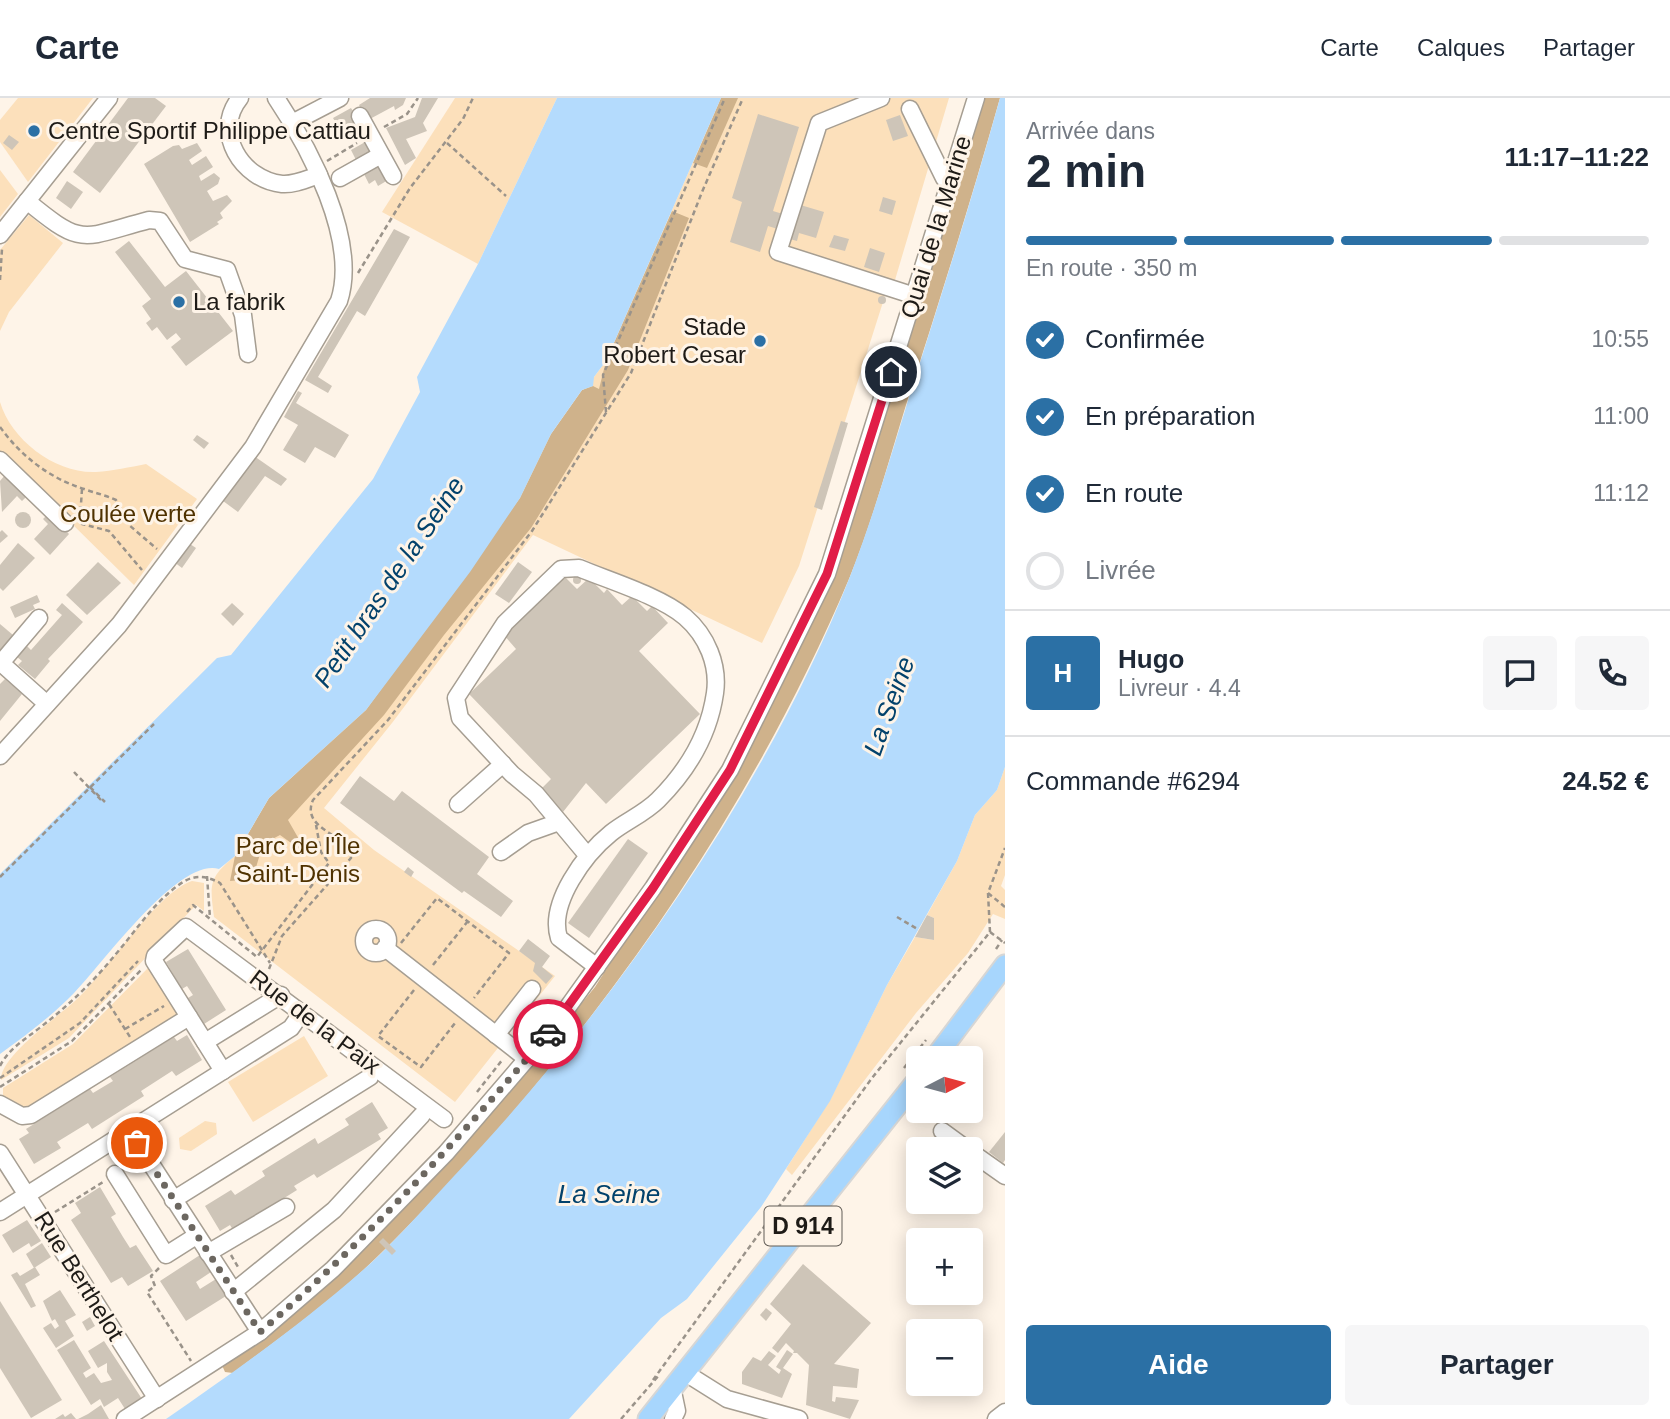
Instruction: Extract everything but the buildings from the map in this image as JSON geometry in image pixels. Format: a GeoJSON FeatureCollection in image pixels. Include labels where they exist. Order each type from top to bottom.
{"type":"FeatureCollection","features":[{"type":"Feature","properties":{"kind":"main road"},"geometry":{"type":"LineString","coordinates":[[944,1046],[1005,965]]}},
{"type":"Feature","properties":{"kind":"main road","name":"D 914"},"geometry":{"type":"LineString","coordinates":[[648,1419],[906,1094]]}},
{"type":"Feature","properties":{"kind":"street"},"geometry":{"type":"LineString","coordinates":[[0,234],[109,98]]}},
{"type":"Feature","properties":{"kind":"street"},"geometry":{"type":"LineString","coordinates":[[240,98],[231,114],[229,126],[233,146],[243,166],[257,177],[284,184],[319,175]]}},
{"type":"Feature","properties":{"kind":"street"},"geometry":{"type":"LineString","coordinates":[[0,756],[118,625],[253,447],[335,310],[342,292],[339,241],[319,175],[276,98]]}},
{"type":"Feature","properties":{"kind":"street"},"geometry":{"type":"LineString","coordinates":[[292,123],[340,98]]}},
{"type":"Feature","properties":{"kind":"street"},"geometry":{"type":"LineString","coordinates":[[881,98],[819,123],[778,252],[915,296]]}},
{"type":"Feature","properties":{"kind":"street","name":"Quai de la Marine"},"geometry":{"type":"LineString","coordinates":[[125,1419],[260,1332],[333,1269],[463,1135],[527,1059],[597,967],[653,888],[730,770],[821,586],[976,98]]}},
{"type":"Feature","properties":{"kind":"street"},"geometry":{"type":"LineString","coordinates":[[356,108],[393,176]]}},
{"type":"Feature","properties":{"kind":"street"},"geometry":{"type":"LineString","coordinates":[[909,109],[944,178],[951,183]]}},
{"type":"Feature","properties":{"kind":"street"},"geometry":{"type":"LineString","coordinates":[[341,178],[382,155]]}},
{"type":"Feature","properties":{"kind":"street"},"geometry":{"type":"LineString","coordinates":[[27,201],[66,232],[79,237],[149,220],[160,221],[185,259],[228,270],[243,315],[248,354]]}},
{"type":"Feature","properties":{"kind":"street"},"geometry":{"type":"LineString","coordinates":[[0,460],[65,523]]}},
{"type":"Feature","properties":{"kind":"street"},"geometry":{"type":"LineString","coordinates":[[587,855],[536,794],[503,764],[460,718],[455,707],[456,698],[505,624],[561,569],[579,568],[684,616],[702,636],[714,662],[716,684],[704,738],[683,771],[637,819],[612,832],[587,855],[561,903],[556,930],[565,945],[597,967]]}},
{"type":"Feature","properties":{"kind":"street"},"geometry":{"type":"LineString","coordinates":[[39,618],[0,664],[47,704]]}},
{"type":"Feature","properties":{"kind":"street"},"geometry":{"type":"LineString","coordinates":[[458,804],[503,764]]}},
{"type":"Feature","properties":{"kind":"street"},"geometry":{"type":"LineString","coordinates":[[500,852],[528,833],[559,822]]}},
{"type":"Feature","properties":{"kind":"street"},"geometry":{"type":"LineString","coordinates":[[184,923],[155,956],[146,961],[177,998],[223,1071]]}},
{"type":"Feature","properties":{"kind":"street","name":"Rue de la Paix"},"geometry":{"type":"LineString","coordinates":[[184,923],[281,995],[300,1015],[463,1135]]}},
{"type":"Feature","properties":{"kind":"street"},"geometry":{"type":"LineString","coordinates":[[385,948],[527,1059]]}},
{"type":"Feature","properties":{"kind":"street"},"geometry":{"type":"LineString","coordinates":[[496,1035],[532,989]]}},
{"type":"Feature","properties":{"kind":"street"},"geometry":{"type":"LineString","coordinates":[[205,1042],[281,995]]}},
{"type":"Feature","properties":{"kind":"street"},"geometry":{"type":"LineString","coordinates":[[0,1212],[291,1028],[300,1015]]}},
{"type":"Feature","properties":{"kind":"street"},"geometry":{"type":"LineString","coordinates":[[0,1104],[22,1116],[31,1115],[189,1017]]}},
{"type":"Feature","properties":{"kind":"street"},"geometry":{"type":"LineString","coordinates":[[173,1200],[370,1077]]}},
{"type":"Feature","properties":{"kind":"street"},"geometry":{"type":"LineString","coordinates":[[233,1292],[334,1210],[422,1115]]}},
{"type":"Feature","properties":{"kind":"street"},"geometry":{"type":"LineString","coordinates":[[130,1130],[260,1332]]}},
{"type":"Feature","properties":{"kind":"street"},"geometry":{"type":"LineString","coordinates":[[942,1131],[950,1137]]}},
{"type":"Feature","properties":{"kind":"street","name":"Rue Berthelot"},"geometry":{"type":"LineString","coordinates":[[0,1153],[157,1399]]}},
{"type":"Feature","properties":{"kind":"street"},"geometry":{"type":"LineString","coordinates":[[983,1161],[1005,1177]]}},
{"type":"Feature","properties":{"kind":"street"},"geometry":{"type":"LineString","coordinates":[[115,1174],[166,1255],[196,1236]]}},
{"type":"Feature","properties":{"kind":"street"},"geometry":{"type":"LineString","coordinates":[[208,1252],[286,1207]]}},
{"type":"Feature","properties":{"kind":"street"},"geometry":{"type":"LineString","coordinates":[[673,1419],[677,1411],[678,1380],[727,1399],[799,1419]]}},
{"type":"Feature","properties":{"kind":"street"},"geometry":{"type":"LineString","coordinates":[[996,1419],[1005,1412]]}},
{"type":"Feature","properties":{"kind":"path"},"geometry":{"type":"LineString","coordinates":[[342,292],[349,288],[410,188],[464,119],[473,98]]}},
{"type":"Feature","properties":{"kind":"path"},"geometry":{"type":"LineString","coordinates":[[606,412],[603,374],[725,98]]}},
{"type":"Feature","properties":{"kind":"path"},"geometry":{"type":"LineString","coordinates":[[184,923],[193,905],[257,957],[329,863],[321,852],[316,823],[311,814],[313,800],[388,720],[531,531],[631,373],[702,192],[743,98]]}},
{"type":"Feature","properties":{"kind":"path"},"geometry":{"type":"LineString","coordinates":[[447,143],[506,196]]}},
{"type":"Feature","properties":{"kind":"path"},"geometry":{"type":"LineString","coordinates":[[0,246],[4,251],[0,280]]}},
{"type":"Feature","properties":{"kind":"path"},"geometry":{"type":"LineString","coordinates":[[0,427],[23,454],[42,470],[82,489],[116,500],[129,526],[167,557]]}},
{"type":"Feature","properties":{"kind":"path"},"geometry":{"type":"LineString","coordinates":[[82,489],[82,524],[109,531],[151,579]]}},
{"type":"Feature","properties":{"kind":"path"},"geometry":{"type":"LineString","coordinates":[[0,877],[154,724]]}},
{"type":"Feature","properties":{"kind":"path"},"geometry":{"type":"LineString","coordinates":[[74,772],[103,801],[90,788]]}},
{"type":"Feature","properties":{"kind":"path"},"geometry":{"type":"LineString","coordinates":[[260,980],[271,964],[282,936],[351,858],[349,849],[316,823]]}},
{"type":"Feature","properties":{"kind":"path"},"geometry":{"type":"LineString","coordinates":[[621,1419],[638,1400],[872,1078],[989,932],[988,893],[1005,848]]}},
{"type":"Feature","properties":{"kind":"path"},"geometry":{"type":"LineString","coordinates":[[0,1066],[11,1050],[43,1026],[91,982],[176,887],[194,876],[207,876],[220,883],[271,964]]}},
{"type":"Feature","properties":{"kind":"path"},"geometry":{"type":"LineString","coordinates":[[207,876],[210,919]]}},
{"type":"Feature","properties":{"kind":"path"},"geometry":{"type":"LineString","coordinates":[[988,893],[1005,908]]}},
{"type":"Feature","properties":{"kind":"path"},"geometry":{"type":"LineString","coordinates":[[897,917],[919,930]]}},
{"type":"Feature","properties":{"kind":"path"},"geometry":{"type":"LineString","coordinates":[[989,932],[1004,941]]}},
{"type":"Feature","properties":{"kind":"path"},"geometry":{"type":"LineString","coordinates":[[0,1087],[72,1041],[146,966],[146,961]]}},
{"type":"Feature","properties":{"kind":"path"},"geometry":{"type":"LineString","coordinates":[[0,1078],[80,1023],[146,961]]}},
{"type":"Feature","properties":{"kind":"path"},"geometry":{"type":"LineString","coordinates":[[125,1030],[177,998]]}},
{"type":"Feature","properties":{"kind":"path"},"geometry":{"type":"LineString","coordinates":[[108,1003],[137,1049]]}},
{"type":"Feature","properties":{"kind":"path"},"geometry":{"type":"LineString","coordinates":[[474,1096],[512,1048]]}},
{"type":"Feature","properties":{"kind":"path"},"geometry":{"type":"LineString","coordinates":[[44,1220],[115,1174]]}},
{"type":"Feature","properties":{"kind":"path"},"geometry":{"type":"LineString","coordinates":[[223,1243],[247,1281]]}},
{"type":"Feature","properties":{"kind":"path"},"geometry":{"type":"LineString","coordinates":[[166,1255],[164,1265],[151,1276],[155,1286],[147,1292],[198,1373]]}},
{"type":"Feature","properties":{"kind":"green space","name":"Centre Sportif Philippe Cattiau"},"geometry":{"type":"Polygon","coordinates":[[[18,98],[93,98],[28,182],[0,142],[0,120],[18,98]]]}},
{"type":"Feature","properties":{"kind":"green space"},"geometry":{"type":"Polygon","coordinates":[[[455,98],[557,98],[478,264],[382,212],[455,98]]]}},
{"type":"Feature","properties":{"kind":"green space","name":"Parc de l'Île Saint-Denis"},"geometry":{"type":"Polygon","coordinates":[[[721,98],[949,98],[895,280],[890,280],[799,566],[762,643],[533,535],[392,723],[324,808],[374,850],[555,976],[455,1102],[214,917],[213,883],[220,870],[235,856],[606,361],[721,98]]]}},
{"type":"Feature","properties":{"kind":"green space"},"geometry":{"type":"Polygon","coordinates":[[[0,170],[18,194],[0,217],[0,170]]]}},
{"type":"Feature","properties":{"kind":"green space"},"geometry":{"type":"Polygon","coordinates":[[[29,215],[63,243],[9,312],[0,331],[0,250],[29,215]]]}},
{"type":"Feature","properties":{"kind":"green space","name":"Coulée verte"},"geometry":{"type":"Polygon","coordinates":[[[0,402],[14,429],[37,452],[51,461],[81,471],[96,472],[146,464],[197,499],[134,585],[0,453],[0,402]]]}},
{"type":"Feature","properties":{"kind":"green space"},"geometry":{"type":"Polygon","coordinates":[[[1005,767],[1005,875],[1001,886],[1005,890],[1005,919],[993,914],[968,953],[916,1013],[792,1175],[786,1169],[830,1100],[887,985],[915,937],[934,940],[934,918],[927,915],[957,861],[975,815],[997,790],[1005,767]]]}},
{"type":"Feature","properties":{"kind":"green space"},"geometry":{"type":"Polygon","coordinates":[[[192,881],[204,883],[204,911],[196,905],[69,1038],[1,1080],[3,1070],[20,1048],[76,1000],[163,901],[178,888],[192,881]]]}},
{"type":"Feature","properties":{"kind":"green space"},"geometry":{"type":"Polygon","coordinates":[[[148,968],[176,1011],[176,1018],[27,1112],[3,1098],[3,1088],[73,1044],[148,968]]]}},
{"type":"Feature","properties":{"kind":"green space"},"geometry":{"type":"Polygon","coordinates":[[[304,1036],[328,1076],[253,1122],[228,1082],[304,1036]]]}},
{"type":"Feature","properties":{"kind":"green space"},"geometry":{"type":"Polygon","coordinates":[[[205,1121],[216,1123],[217,1134],[191,1151],[180,1149],[179,1138],[205,1121]]]}},
{"type":"Feature","properties":{"kind":"shaded area"},"geometry":{"type":"Polygon","coordinates":[[[721,98],[738,98],[707,168],[693,163],[721,98]]]}},
{"type":"Feature","properties":{"kind":"shaded area"},"geometry":{"type":"Polygon","coordinates":[[[982,98],[1000,98],[872,515],[849,579],[806,673],[757,766],[704,855],[646,942],[584,1026],[518,1106],[448,1184],[359,1274],[233,1373],[225,1372],[221,1363],[267,1330],[531,1065],[595,987],[763,722],[884,413],[982,98]]]}},
{"type":"Feature","properties":{"kind":"shaded area"},"geometry":{"type":"Polygon","coordinates":[[[672,211],[689,218],[628,370],[531,528],[444,635],[384,715],[288,820],[308,855],[280,835],[263,844],[254,874],[243,880],[230,881],[235,856],[269,798],[366,710],[520,498],[551,434],[582,390],[593,386],[599,389],[606,361],[672,211]]]}},
{"type":"Feature","properties":{"kind":"water","name":"Petit bras de la Seine"},"geometry":{"type":"Polygon","coordinates":[[[557,98],[721,98],[606,361],[594,377],[593,386],[582,390],[551,434],[520,498],[470,572],[366,710],[269,798],[235,856],[219,869],[202,870],[183,879],[163,895],[66,1001],[0,1054],[0,874],[217,658],[231,655],[373,479],[420,392],[417,377],[478,264],[557,98]]]}},
{"type":"Feature","properties":{"kind":"water","name":"La Seine"},"geometry":{"type":"Polygon","coordinates":[[[1000,98],[1005,98],[1005,767],[997,790],[975,815],[957,861],[887,985],[830,1101],[761,1207],[687,1299],[661,1318],[569,1419],[166,1419],[322,1305],[371,1263],[413,1220],[513,1111],[571,1042],[627,969],[730,815],[776,735],[816,655],[851,574],[890,460],[1000,98]]]}},
{"type":"Feature","properties":{"kind":"way so far"},"geometry":{"type":"LineString","coordinates":[[137,1143],[260,1332],[333,1269],[391,1211],[463,1135],[548,1034]]}},
{"type":"Feature","properties":{"kind":"place","name":"Centre Sportif Philippe Cattiau"},"geometry":{"type":"Point","coordinates":[34,131]}},
{"type":"Feature","properties":{"kind":"place","name":"La fabrik"},"geometry":{"type":"Point","coordinates":[179,302]}},
{"type":"Feature","properties":{"kind":"place","name":"Stade Robert Cesar"},"geometry":{"type":"Point","coordinates":[760,341]}},
{"type":"Feature","properties":{"kind":"route"},"geometry":{"type":"LineString","coordinates":[[548,1034],[653,888],[730,770],[827,574],[891,372]]}}]}
